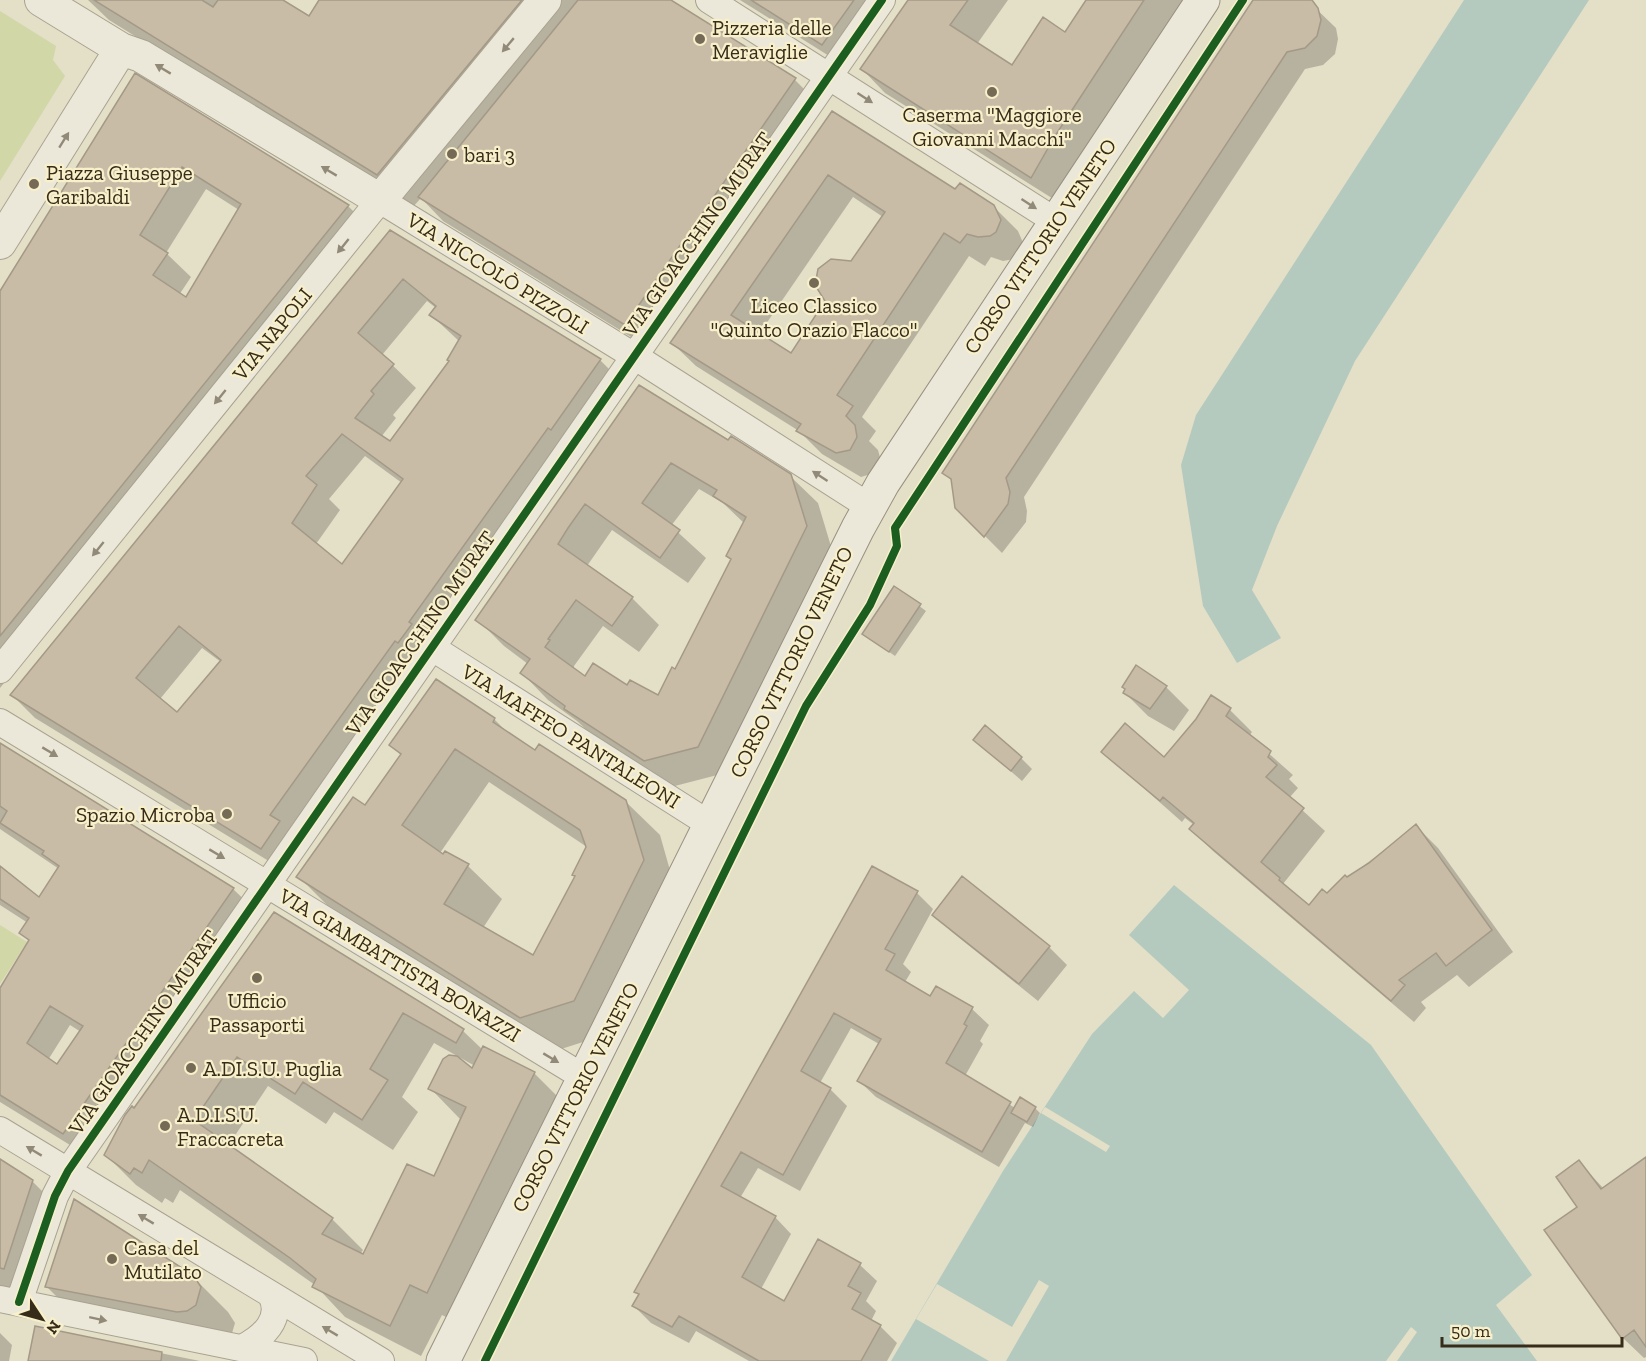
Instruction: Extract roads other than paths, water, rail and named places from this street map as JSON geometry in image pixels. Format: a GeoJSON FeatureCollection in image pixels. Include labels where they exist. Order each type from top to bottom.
{"type":"FeatureCollection","features":[{"type":"Feature","properties":{"kind":"main road","name":"CORSO VITTORIO VENETO"},"geometry":{"type":"LineString","coordinates":[[443,1361],[870,507],[1203,0]]}},
{"type":"Feature","properties":{"kind":"street"},"geometry":{"type":"LineString","coordinates":[[0,243],[121,49],[41,0]]}},
{"type":"Feature","properties":{"kind":"street","name":"VIA NAPOLI"},"geometry":{"type":"LineString","coordinates":[[0,670],[545,0]]}},
{"type":"Feature","properties":{"kind":"street"},"geometry":{"type":"LineString","coordinates":[[709,0],[830,75],[1057,222]]}},
{"type":"Feature","properties":{"kind":"street","name":"VIA GIOACCHINO MURAT"},"geometry":{"type":"LineString","coordinates":[[9,1300],[68,1171],[882,0]]}},
{"type":"Feature","properties":{"kind":"street","name":"VIA NICCOLÒ PIZZOLI"},"geometry":{"type":"LineString","coordinates":[[121,49],[141,56],[380,200],[634,356],[870,507]]}},
{"type":"Feature","properties":{"kind":"street","name":"VIA MAFFEO PANTALEONI"},"geometry":{"type":"LineString","coordinates":[[431,647],[711,825]]}},
{"type":"Feature","properties":{"kind":"street","name":"VIA GIAMBATTISTA BONAZZI"},"geometry":{"type":"LineString","coordinates":[[0,722],[585,1078]]}},
{"type":"Feature","properties":{"kind":"street"},"geometry":{"type":"LineString","coordinates":[[0,1130],[381,1361]]}},
{"type":"Feature","properties":{"kind":"street"},"geometry":{"type":"LineString","coordinates":[[242,1348],[258,1340],[270,1326],[275,1313],[275,1303],[271,1295]]}},
{"type":"Feature","properties":{"kind":"street"},"geometry":{"type":"LineString","coordinates":[[9,1300],[304,1361]]}},
{"type":"Feature","properties":{"kind":"place","name":"Pizzeria delle Meraviglie"},"geometry":{"type":"Point","coordinates":[700,39]}},
{"type":"Feature","properties":{"kind":"place","name":"Caserma \"Maggiore Giovanni Macchi\""},"geometry":{"type":"Point","coordinates":[992,92]}},
{"type":"Feature","properties":{"kind":"place","name":"bari 3"},"geometry":{"type":"Point","coordinates":[452,154]}},
{"type":"Feature","properties":{"kind":"place","name":"Piazza Giuseppe Garibaldi"},"geometry":{"type":"Point","coordinates":[34,184]}},
{"type":"Feature","properties":{"kind":"place","name":"Liceo Classico \"Quinto Orazio Flacco\""},"geometry":{"type":"Point","coordinates":[814,283]}},
{"type":"Feature","properties":{"kind":"place","name":"Spazio Microba"},"geometry":{"type":"Point","coordinates":[227,814]}},
{"type":"Feature","properties":{"kind":"place","name":"Ufficio Passaporti"},"geometry":{"type":"Point","coordinates":[257,978]}},
{"type":"Feature","properties":{"kind":"place","name":"A.DI.S.U. Puglia"},"geometry":{"type":"Point","coordinates":[191,1068]}},
{"type":"Feature","properties":{"kind":"place","name":"A.D.I.S.U. Fraccacreta"},"geometry":{"type":"Point","coordinates":[165,1126]}},
{"type":"Feature","properties":{"kind":"place","name":"Casa del Mutilato"},"geometry":{"type":"Point","coordinates":[112,1259]}}]}
